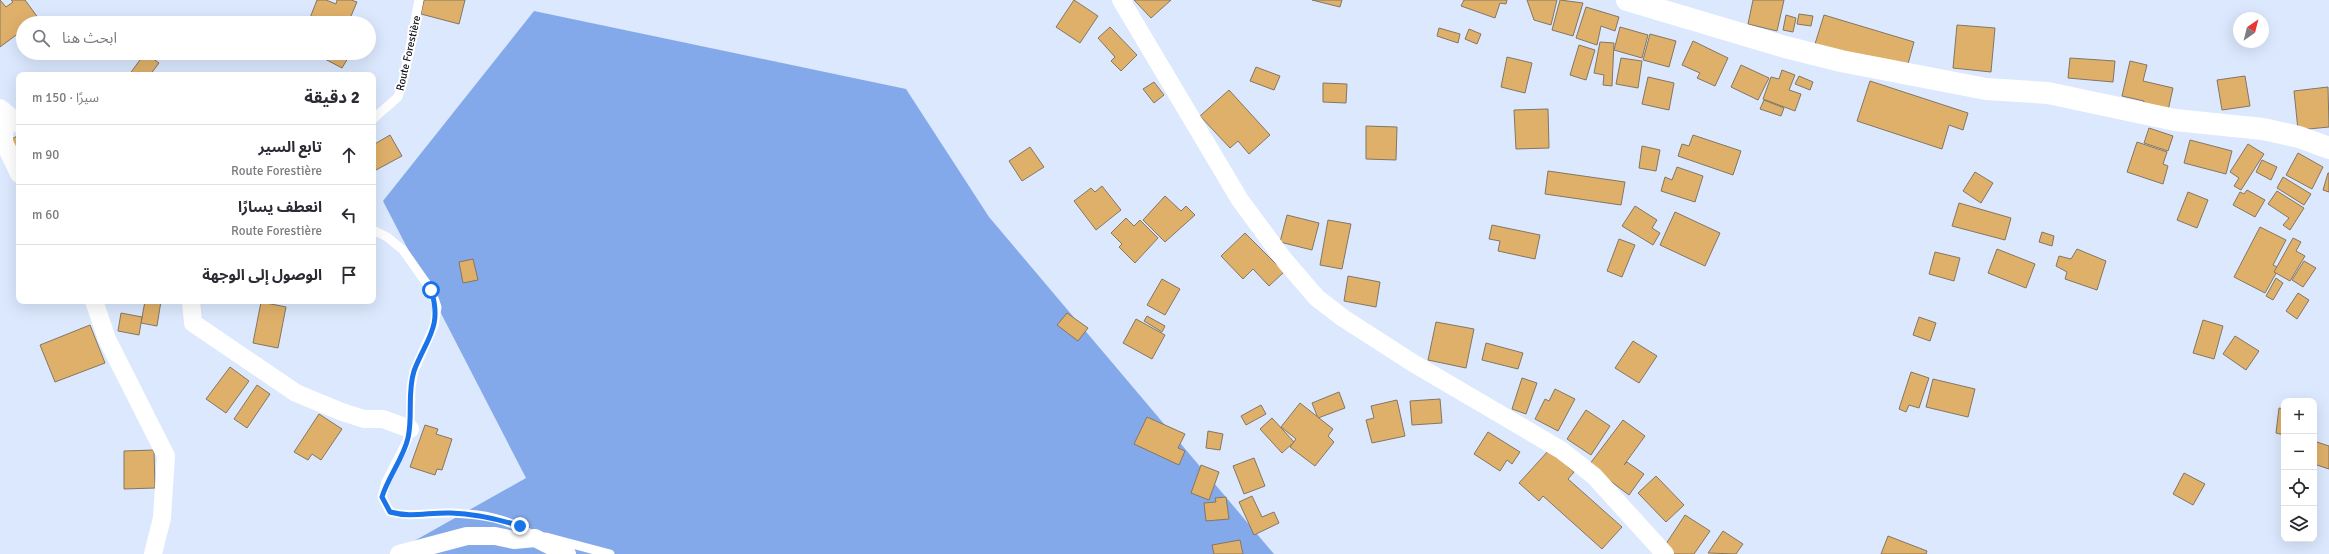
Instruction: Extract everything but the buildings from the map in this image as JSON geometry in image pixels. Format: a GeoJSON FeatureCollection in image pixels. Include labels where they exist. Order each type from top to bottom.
{"type":"FeatureCollection","features":[{"type":"Feature","properties":{"kind":"street"},"geometry":{"type":"LineString","coordinates":[[1121,0],[1240,200],[1285,260],[1318,298],[1343,318],[1413,363],[1561,450],[1594,476],[1665,554]]}},
{"type":"Feature","properties":{"kind":"street"},"geometry":{"type":"LineString","coordinates":[[1627,0],[1665,13],[1784,48],[1841,61],[1986,89],[2048,93],[2175,120],[2263,129],[2299,137],[2329,148]]}},
{"type":"Feature","properties":{"kind":"street"},"geometry":{"type":"LineString","coordinates":[[2,110],[16,122]]}},
{"type":"Feature","properties":{"kind":"street"},"geometry":{"type":"LineString","coordinates":[[2,110],[4,142],[16,168]]}},
{"type":"Feature","properties":{"kind":"street"},"geometry":{"type":"LineString","coordinates":[[95,304],[107,339],[166,456],[162,518],[154,554]]}},
{"type":"Feature","properties":{"kind":"street"},"geometry":{"type":"LineString","coordinates":[[191,304],[193,323],[296,393],[342,412],[364,419],[384,419],[410,429]]}},
{"type":"Feature","properties":{"kind":"street"},"geometry":{"type":"LineString","coordinates":[[399,554],[467,536],[495,536],[514,540],[535,538],[567,554]]}},
{"type":"Feature","properties":{"kind":"lane","name":"Route Forestière"},"geometry":{"type":"LineString","coordinates":[[376,116],[398,97],[404,78],[419,0]]}},
{"type":"Feature","properties":{"kind":"lane"},"geometry":{"type":"LineString","coordinates":[[376,231],[387,236],[403,250],[431,290],[437,307],[434,326],[414,371],[411,388],[410,429],[407,441],[386,482],[382,497],[390,512],[404,516],[451,513],[493,517],[520,526],[535,538],[550,537],[610,554]]}},
{"type":"Feature","properties":{"kind":"shaded area"},"geometry":{"type":"Polygon","coordinates":[[[534,11],[906,89],[989,217],[1274,554],[391,554],[526,478],[383,201],[534,11]]]}},
{"type":"Feature","properties":{"kind":"route"},"geometry":{"type":"LineString","coordinates":[[431,290],[437,307],[434,326],[423,354],[414,371],[411,388],[410,429],[407,441],[397,464],[386,482],[382,497],[390,512],[404,516],[451,513],[493,517],[520,526]]}}]}
